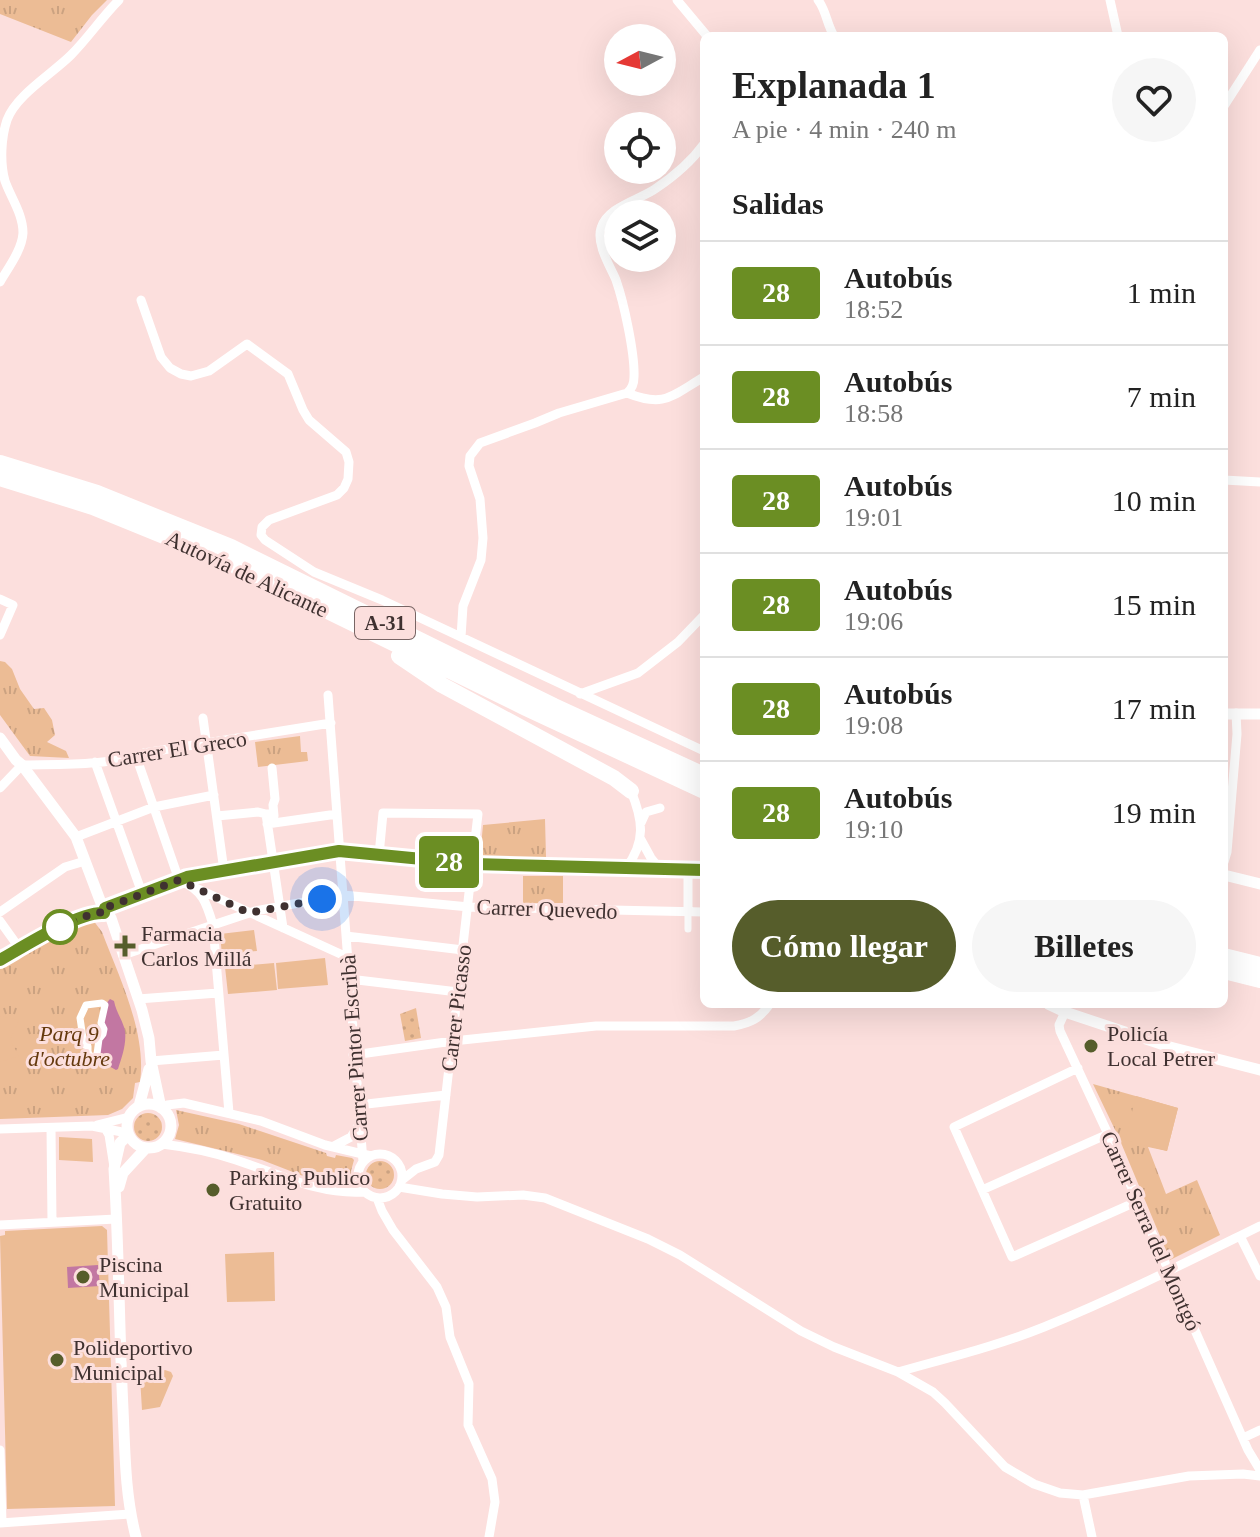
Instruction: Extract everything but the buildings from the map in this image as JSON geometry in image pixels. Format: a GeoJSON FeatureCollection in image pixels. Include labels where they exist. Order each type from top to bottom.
{"type":"FeatureCollection","features":[{"type":"Feature","properties":{"kind":"highway","name":"Autovía de Alicante"},"geometry":{"type":"LineString","coordinates":[[0,463],[97,493],[231,547],[554,706],[700,773]]}},
{"type":"Feature","properties":{"kind":"highway","name":"Autovía de Alicante"},"geometry":{"type":"LineString","coordinates":[[0,478],[93,507],[209,554],[700,789]]}},
{"type":"Feature","properties":{"kind":"highway"},"geometry":{"type":"LineString","coordinates":[[338,616],[352,630],[442,685],[614,778],[631,791]]}},
{"type":"Feature","properties":{"kind":"highway"},"geometry":{"type":"LineString","coordinates":[[1228,957],[1260,965]]}},
{"type":"Feature","properties":{"kind":"highway"},"geometry":{"type":"LineString","coordinates":[[1228,972],[1260,980]]}},
{"type":"Feature","properties":{"kind":"street"},"geometry":{"type":"LineString","coordinates":[[0,282],[16,254],[23,231],[5,180],[4,132],[8,117],[18,101],[72,54],[119,0]]}},
{"type":"Feature","properties":{"kind":"street"},"geometry":{"type":"LineString","coordinates":[[677,0],[704,32]]}},
{"type":"Feature","properties":{"kind":"street"},"geometry":{"type":"LineString","coordinates":[[818,0],[832,32]]}},
{"type":"Feature","properties":{"kind":"street"},"geometry":{"type":"LineString","coordinates":[[1110,0],[1117,32]]}},
{"type":"Feature","properties":{"kind":"street"},"geometry":{"type":"LineString","coordinates":[[1228,100],[1260,50]]}},
{"type":"Feature","properties":{"kind":"street"},"geometry":{"type":"LineString","coordinates":[[461,637],[463,606],[481,560],[483,538],[480,499],[469,466],[470,456],[480,443],[632,389],[634,378],[629,337],[617,283],[602,246],[600,229],[607,218],[624,204],[653,190],[700,149]]}},
{"type":"Feature","properties":{"kind":"street"},"geometry":{"type":"LineString","coordinates":[[141,300],[161,357],[170,368],[191,376],[209,371],[247,344],[288,374],[309,420],[346,452],[349,469],[344,488],[337,495],[269,520],[262,527],[261,535],[265,540],[314,572],[382,600],[700,749]]}},
{"type":"Feature","properties":{"kind":"street"},"geometry":{"type":"LineString","coordinates":[[627,393],[645,400],[661,401],[700,379]]}},
{"type":"Feature","properties":{"kind":"street"},"geometry":{"type":"LineString","coordinates":[[1228,480],[1260,482]]}},
{"type":"Feature","properties":{"kind":"street"},"geometry":{"type":"LineString","coordinates":[[0,599],[13,605],[0,635]]}},
{"type":"Feature","properties":{"kind":"street"},"geometry":{"type":"LineString","coordinates":[[580,694],[638,673],[678,642],[700,619]]}},
{"type":"Feature","properties":{"kind":"street","name":"Carrer Pintor Escribà"},"geometry":{"type":"LineString","coordinates":[[328,695],[353,1055],[365,1157]]}},
{"type":"Feature","properties":{"kind":"street"},"geometry":{"type":"LineString","coordinates":[[1228,840],[1237,734],[1230,714],[1260,714]]}},
{"type":"Feature","properties":{"kind":"street"},"geometry":{"type":"LineString","coordinates":[[203,718],[224,871]]}},
{"type":"Feature","properties":{"kind":"street","name":"Carrer El Greco"},"geometry":{"type":"LineString","coordinates":[[22,764],[95,762],[331,723]]}},
{"type":"Feature","properties":{"kind":"street"},"geometry":{"type":"LineString","coordinates":[[0,728],[21,757],[22,764]]}},
{"type":"Feature","properties":{"kind":"street"},"geometry":{"type":"LineString","coordinates":[[0,738],[76,837],[123,955],[149,1038],[161,1108],[170,1119],[171,1126],[162,1144],[146,1148],[135,1144],[126,1125],[139,1106],[151,1061]]}},
{"type":"Feature","properties":{"kind":"street"},"geometry":{"type":"LineString","coordinates":[[136,756],[179,880],[347,957]]}},
{"type":"Feature","properties":{"kind":"street"},"geometry":{"type":"LineString","coordinates":[[95,762],[142,893]]}},
{"type":"Feature","properties":{"kind":"street"},"geometry":{"type":"LineString","coordinates":[[0,788],[22,764]]}},
{"type":"Feature","properties":{"kind":"street"},"geometry":{"type":"LineString","coordinates":[[272,768],[275,799],[270,818],[273,863],[283,928]]}},
{"type":"Feature","properties":{"kind":"street"},"geometry":{"type":"LineString","coordinates":[[626,868],[634,857],[641,823],[631,791]]}},
{"type":"Feature","properties":{"kind":"street"},"geometry":{"type":"LineString","coordinates":[[76,837],[154,807],[214,795]]}},
{"type":"Feature","properties":{"kind":"street"},"geometry":{"type":"LineString","coordinates":[[641,823],[646,812],[660,808]]}},
{"type":"Feature","properties":{"kind":"street"},"geometry":{"type":"LineString","coordinates":[[217,816],[258,812],[270,818],[337,814]]}},
{"type":"Feature","properties":{"kind":"street","name":"Carrer Picasso"},"geometry":{"type":"LineString","coordinates":[[379,855],[383,813],[478,814],[439,1155],[435,1162],[416,1169],[401,1183]]}},
{"type":"Feature","properties":{"kind":"street"},"geometry":{"type":"LineString","coordinates":[[640,838],[660,869]]}},
{"type":"Feature","properties":{"kind":"street"},"geometry":{"type":"LineString","coordinates":[[0,960],[79,918],[107,912],[142,893],[179,880],[339,851],[474,864],[700,870]]}},
{"type":"Feature","properties":{"kind":"street"},"geometry":{"type":"LineString","coordinates":[[0,912],[65,867],[85,861]]}},
{"type":"Feature","properties":{"kind":"street"},"geometry":{"type":"LineString","coordinates":[[688,870],[688,929]]}},
{"type":"Feature","properties":{"kind":"street"},"geometry":{"type":"LineString","coordinates":[[1228,876],[1260,884]]}},
{"type":"Feature","properties":{"kind":"street"},"geometry":{"type":"LineString","coordinates":[[196,888],[208,907],[213,925],[229,1113]]}},
{"type":"Feature","properties":{"kind":"street","name":"Carrer Quevedo"},"geometry":{"type":"LineString","coordinates":[[123,955],[249,913],[343,895],[469,907],[700,912]]}},
{"type":"Feature","properties":{"kind":"street"},"geometry":{"type":"LineString","coordinates":[[0,921],[20,949]]}},
{"type":"Feature","properties":{"kind":"street"},"geometry":{"type":"LineString","coordinates":[[346,936],[463,950]]}},
{"type":"Feature","properties":{"kind":"street"},"geometry":{"type":"LineString","coordinates":[[349,979],[458,992]]}},
{"type":"Feature","properties":{"kind":"street"},"geometry":{"type":"LineString","coordinates":[[138,999],[218,993]]}},
{"type":"Feature","properties":{"kind":"street"},"geometry":{"type":"LineString","coordinates":[[102,1003],[105,1005],[101,1023],[104,1029],[97,1054],[92,1059],[88,1046],[84,1045],[80,1018],[86,1005],[102,1003]]}},
{"type":"Feature","properties":{"kind":"street"},"geometry":{"type":"LineString","coordinates":[[353,1055],[596,1026],[734,1026],[751,1023],[767,1008]]}},
{"type":"Feature","properties":{"kind":"street"},"geometry":{"type":"LineString","coordinates":[[1056,1008],[1170,1047],[1260,1070]]}},
{"type":"Feature","properties":{"kind":"street","name":"Carrer Serra del Montgó"},"geometry":{"type":"LineString","coordinates":[[1065,1012],[1059,1025],[1060,1031],[1248,1450],[1260,1470]]}},
{"type":"Feature","properties":{"kind":"street"},"geometry":{"type":"LineString","coordinates":[[151,1061],[224,1055]]}},
{"type":"Feature","properties":{"kind":"street"},"geometry":{"type":"LineString","coordinates":[[1078,1068],[954,1127],[1012,1257],[1138,1201]]}},
{"type":"Feature","properties":{"kind":"street"},"geometry":{"type":"LineString","coordinates":[[155,1082],[164,1093],[180,1102],[261,1121],[365,1157],[386,1155],[393,1158],[402,1172],[401,1183],[386,1198],[364,1192],[342,1193],[318,1189],[232,1159],[162,1144]]}},
{"type":"Feature","properties":{"kind":"street"},"geometry":{"type":"LineString","coordinates":[[358,1105],[446,1095]]}},
{"type":"Feature","properties":{"kind":"street"},"geometry":{"type":"LineString","coordinates":[[161,1108],[180,1102]]}},
{"type":"Feature","properties":{"kind":"street"},"geometry":{"type":"LineString","coordinates":[[139,1106],[152,1104],[161,1108]]}},
{"type":"Feature","properties":{"kind":"street"},"geometry":{"type":"LineString","coordinates":[[0,1129],[92,1126],[129,1117]]}},
{"type":"Feature","properties":{"kind":"street"},"geometry":{"type":"LineString","coordinates":[[332,1147],[351,1137],[360,1123]]}},
{"type":"Feature","properties":{"kind":"street"},"geometry":{"type":"LineString","coordinates":[[92,1126],[128,1134]]}},
{"type":"Feature","properties":{"kind":"street"},"geometry":{"type":"LineString","coordinates":[[51,1128],[52,1222]]}},
{"type":"Feature","properties":{"kind":"street"},"geometry":{"type":"LineString","coordinates":[[105,1128],[109,1135],[114,1169],[127,1487],[136,1537]]}},
{"type":"Feature","properties":{"kind":"street"},"geometry":{"type":"LineString","coordinates":[[114,1169],[120,1143],[128,1134]]}},
{"type":"Feature","properties":{"kind":"street"},"geometry":{"type":"LineString","coordinates":[[982,1190],[1108,1134]]}},
{"type":"Feature","properties":{"kind":"street"},"geometry":{"type":"LineString","coordinates":[[116,1200],[123,1173],[146,1148]]}},
{"type":"Feature","properties":{"kind":"street"},"geometry":{"type":"LineString","coordinates":[[364,1192],[357,1177],[365,1157]]}},
{"type":"Feature","properties":{"kind":"street"},"geometry":{"type":"LineString","coordinates":[[401,1183],[442,1194],[545,1198],[648,1239],[680,1255],[801,1331],[898,1372],[933,1392],[1005,1467],[1034,1484],[1060,1493],[1083,1495],[1189,1476],[1260,1476]]}},
{"type":"Feature","properties":{"kind":"street"},"geometry":{"type":"LineString","coordinates":[[377,1198],[393,1230],[437,1287],[446,1307],[450,1337],[469,1384],[468,1425],[492,1479],[495,1502],[489,1537]]}},
{"type":"Feature","properties":{"kind":"street"},"geometry":{"type":"LineString","coordinates":[[0,1225],[116,1219]]}},
{"type":"Feature","properties":{"kind":"street"},"geometry":{"type":"LineString","coordinates":[[898,1372],[1045,1327],[1260,1226]]}},
{"type":"Feature","properties":{"kind":"street"},"geometry":{"type":"LineString","coordinates":[[1240,1236],[1260,1276]]}},
{"type":"Feature","properties":{"kind":"street"},"geometry":{"type":"LineString","coordinates":[[1243,1438],[1260,1430]]}},
{"type":"Feature","properties":{"kind":"street"},"geometry":{"type":"LineString","coordinates":[[0,1450],[1,1523],[130,1514]]}},
{"type":"Feature","properties":{"kind":"street"},"geometry":{"type":"LineString","coordinates":[[1243,1474],[1248,1450]]}},
{"type":"Feature","properties":{"kind":"street"},"geometry":{"type":"LineString","coordinates":[[1083,1495],[1092,1537]]}},
{"type":"Feature","properties":{"kind":"green space"},"geometry":{"type":"Polygon","coordinates":[[[0,0],[107,0],[71,42],[0,14],[0,0]]]}},
{"type":"Feature","properties":{"kind":"green space"},"geometry":{"type":"Polygon","coordinates":[[[0,661],[12,669],[20,689],[34,709],[44,708],[52,720],[55,735],[47,742],[66,751],[69,758],[30,756],[0,715],[0,661]]]}},
{"type":"Feature","properties":{"kind":"green space"},"geometry":{"type":"Polygon","coordinates":[[[300,736],[301,752],[307,752],[308,761],[258,767],[255,742],[300,736]]]}},
{"type":"Feature","properties":{"kind":"green space"},"geometry":{"type":"Polygon","coordinates":[[[545,819],[546,857],[480,857],[483,825],[545,819]]]}},
{"type":"Feature","properties":{"kind":"green space"},"geometry":{"type":"Polygon","coordinates":[[[523,876],[563,876],[563,903],[523,903],[523,876]]]}},
{"type":"Feature","properties":{"kind":"green space","name":"Parq 9 d'octubre"},"geometry":{"type":"Polygon","coordinates":[[[93,920],[102,932],[136,1025],[141,1063],[140,1082],[135,1083],[133,1098],[122,1109],[108,1115],[0,1119],[0,967],[93,920]]]}},
{"type":"Feature","properties":{"kind":"green space"},"geometry":{"type":"Polygon","coordinates":[[[254,930],[257,951],[222,955],[220,934],[254,930]]]}},
{"type":"Feature","properties":{"kind":"green space"},"geometry":{"type":"Polygon","coordinates":[[[325,958],[328,985],[278,989],[276,963],[325,958]]]}},
{"type":"Feature","properties":{"kind":"green space"},"geometry":{"type":"Polygon","coordinates":[[[274,963],[277,990],[228,994],[225,967],[274,963]]]}},
{"type":"Feature","properties":{"kind":"green space"},"geometry":{"type":"Polygon","coordinates":[[[416,1008],[421,1038],[405,1041],[400,1014],[416,1008]]]}},
{"type":"Feature","properties":{"kind":"green space"},"geometry":{"type":"Polygon","coordinates":[[[0,1016],[19,1020],[10,1040],[19,1056],[0,1062],[0,1016]]]}},
{"type":"Feature","properties":{"kind":"green space"},"geometry":{"type":"Polygon","coordinates":[[[1093,1084],[1178,1108],[1167,1151],[1148,1147],[1166,1194],[1197,1180],[1220,1235],[1170,1260],[1093,1084]]]}},
{"type":"Feature","properties":{"kind":"green space"},"geometry":{"type":"Polygon","coordinates":[[[1136,1096],[1178,1108],[1167,1151],[1125,1140],[1136,1096]]]}},
{"type":"Feature","properties":{"kind":"green space"},"geometry":{"type":"Polygon","coordinates":[[[176,1110],[239,1124],[326,1153],[327,1156],[352,1158],[352,1185],[346,1189],[334,1188],[262,1160],[175,1139],[179,1125],[176,1110]]]}},
{"type":"Feature","properties":{"kind":"green space"},"geometry":{"type":"Polygon","coordinates":[[[148,1113],[158,1117],[162,1127],[158,1137],[148,1141],[138,1137],[134,1127],[138,1117],[148,1113]]]}},
{"type":"Feature","properties":{"kind":"green space"},"geometry":{"type":"Polygon","coordinates":[[[59,1137],[92,1139],[93,1162],[59,1160],[59,1137]]]}},
{"type":"Feature","properties":{"kind":"green space"},"geometry":{"type":"Polygon","coordinates":[[[380,1161],[390,1165],[394,1175],[390,1185],[380,1189],[370,1185],[366,1175],[370,1165],[380,1161]]]}},
{"type":"Feature","properties":{"kind":"green space","name":"Polideportivo Municipal"},"geometry":{"type":"Polygon","coordinates":[[[102,1226],[107,1230],[115,1506],[7,1509],[0,1236],[5,1235],[5,1231],[102,1226]]]}},
{"type":"Feature","properties":{"kind":"green space"},"geometry":{"type":"Polygon","coordinates":[[[274,1252],[275,1301],[227,1302],[225,1254],[274,1252]]]}},
{"type":"Feature","properties":{"kind":"green space"},"geometry":{"type":"Polygon","coordinates":[[[165,1370],[173,1376],[160,1407],[142,1410],[140,1377],[165,1370]]]}},
{"type":"Feature","properties":{"kind":"shaded area"},"geometry":{"type":"Polygon","coordinates":[[[110,999],[114,1001],[125,1032],[123,1054],[116,1070],[97,1054],[105,1005],[110,999]]]}},
{"type":"Feature","properties":{"kind":"shaded area","name":"Piscina Municipal"},"geometry":{"type":"Polygon","coordinates":[[[98,1265],[100,1286],[68,1288],[67,1267],[98,1265]]]}},
{"type":"Feature","properties":{"kind":"bus line","name":"28"},"geometry":{"type":"LineString","coordinates":[[0,960],[79,918],[96,912],[104,913],[105,908],[125,899],[187,877],[339,851],[474,864],[700,870]]}},
{"type":"Feature","properties":{"kind":"place","name":"Farmacia Carlos Millá"},"geometry":{"type":"Point","coordinates":[125,946]}},
{"type":"Feature","properties":{"kind":"place","name":"Policía Local Petrer"},"geometry":{"type":"Point","coordinates":[1091,1046]}},
{"type":"Feature","properties":{"kind":"place","name":"Parking Publico Gratuito"},"geometry":{"type":"Point","coordinates":[213,1190]}},
{"type":"Feature","properties":{"kind":"place","name":"Piscina Municipal"},"geometry":{"type":"Point","coordinates":[83,1277]}},
{"type":"Feature","properties":{"kind":"place","name":"Polideportivo Municipal"},"geometry":{"type":"Point","coordinates":[57,1360]}},
{"type":"Feature","properties":{"kind":"route"},"geometry":{"type":"LineString","coordinates":[[60,927],[96,912],[104,913],[105,908],[125,899],[179,880],[249,913],[322,899]]}}]}
